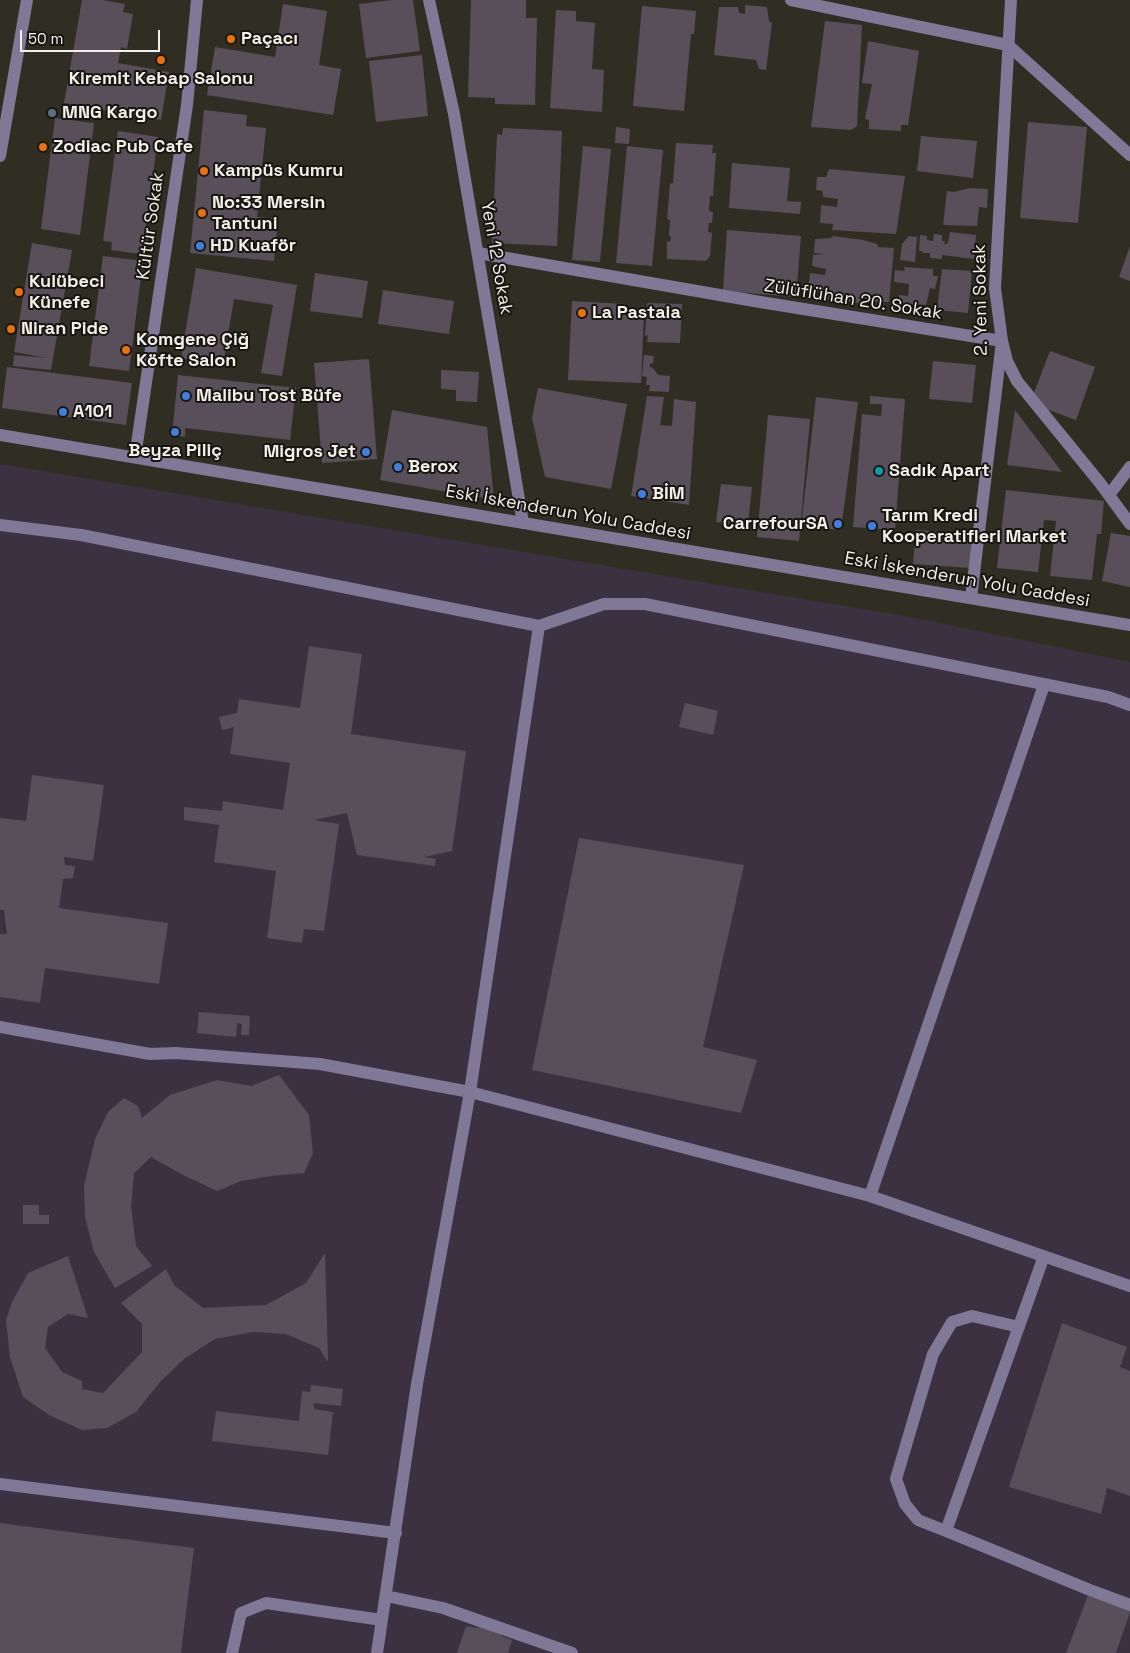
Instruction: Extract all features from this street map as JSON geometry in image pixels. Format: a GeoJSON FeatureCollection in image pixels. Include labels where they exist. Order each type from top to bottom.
{"type":"FeatureCollection","features":[{"type":"Feature","properties":{"kind":"street"},"geometry":{"type":"LineString","coordinates":[[0,155],[26,0]]}},
{"type":"Feature","properties":{"kind":"street","name":"Kültür Sokak"},"geometry":{"type":"LineString","coordinates":[[135,457],[187,105],[197,0]]}},
{"type":"Feature","properties":{"kind":"street","name":"Yeni 12 Sokak"},"geometry":{"type":"LineString","coordinates":[[429,0],[454,114],[523,523]]}},
{"type":"Feature","properties":{"kind":"street"},"geometry":{"type":"LineString","coordinates":[[791,0],[1008,46],[1130,155]]}},
{"type":"Feature","properties":{"kind":"street","name":"2. Yeni Sokak"},"geometry":{"type":"LineString","coordinates":[[971,598],[1002,342],[995,288],[1011,0]]}},
{"type":"Feature","properties":{"kind":"street","name":"Zülüflühan 20. Sokak"},"geometry":{"type":"LineString","coordinates":[[478,253],[1002,342]]}},
{"type":"Feature","properties":{"kind":"street"},"geometry":{"type":"LineString","coordinates":[[1002,342],[1007,361],[1017,381],[1109,495],[1130,524]]}},
{"type":"Feature","properties":{"kind":"street","name":"Eski İskenderun Yolu Caddesi"},"geometry":{"type":"LineString","coordinates":[[0,435],[1130,625]]}},
{"type":"Feature","properties":{"kind":"street"},"geometry":{"type":"LineString","coordinates":[[1109,495],[1130,467]]}},
{"type":"Feature","properties":{"kind":"street"},"geometry":{"type":"LineString","coordinates":[[0,525],[81,534],[539,626],[604,604],[645,604],[1108,697],[1130,704]]}},
{"type":"Feature","properties":{"kind":"street"},"geometry":{"type":"LineString","coordinates":[[377,1653],[417,1384],[470,1092],[539,626]]}},
{"type":"Feature","properties":{"kind":"street"},"geometry":{"type":"LineString","coordinates":[[870,1196],[1044,685]]}},
{"type":"Feature","properties":{"kind":"street"},"geometry":{"type":"LineString","coordinates":[[0,1027],[150,1054],[176,1053],[320,1064],[470,1092],[870,1196],[1130,1286]]}},
{"type":"Feature","properties":{"kind":"street"},"geometry":{"type":"LineString","coordinates":[[946,1531],[1044,1256]]}},
{"type":"Feature","properties":{"kind":"street"},"geometry":{"type":"LineString","coordinates":[[1019,1327],[972,1316],[952,1322],[933,1354],[896,1479],[905,1504],[918,1520],[1090,1590],[1130,1604]]}},
{"type":"Feature","properties":{"kind":"street"},"geometry":{"type":"LineString","coordinates":[[0,1484],[396,1533]]}},
{"type":"Feature","properties":{"kind":"street"},"geometry":{"type":"LineString","coordinates":[[386,1596],[443,1608],[572,1653]]}},
{"type":"Feature","properties":{"kind":"street"},"geometry":{"type":"LineString","coordinates":[[232,1653],[242,1613],[266,1603],[382,1620]]}},
{"type":"Feature","properties":{"kind":"shaded area"},"geometry":{"type":"Polygon","coordinates":[[[0,464],[905,616],[1130,662],[1130,1653],[0,1653],[0,464]]]}},
{"type":"Feature","properties":{"kind":"building"},"geometry":{"type":"Polygon","coordinates":[[[82,0],[102,0],[125,4],[123,12],[133,14],[127,49],[121,47],[118,63],[169,72],[161,120],[64,103],[82,0]]]}},
{"type":"Feature","properties":{"kind":"building"},"geometry":{"type":"Polygon","coordinates":[[[392,0],[413,0],[420,51],[366,58],[359,4],[392,0]]]}},
{"type":"Feature","properties":{"kind":"building"},"geometry":{"type":"Polygon","coordinates":[[[471,0],[526,0],[526,18],[537,18],[535,105],[495,104],[495,98],[468,97],[471,0]]]}},
{"type":"Feature","properties":{"kind":"building"},"geometry":{"type":"Polygon","coordinates":[[[283,4],[327,11],[319,65],[341,69],[333,115],[207,95],[215,47],[275,57],[283,4]]]}},
{"type":"Feature","properties":{"kind":"building"},"geometry":{"type":"Polygon","coordinates":[[[745,5],[767,7],[769,21],[772,23],[766,70],[759,69],[756,60],[714,55],[719,7],[738,7],[739,13],[745,14],[745,5]]]}},
{"type":"Feature","properties":{"kind":"building"},"geometry":{"type":"Polygon","coordinates":[[[642,6],[696,11],[694,34],[691,34],[684,111],[633,106],[642,6]]]}},
{"type":"Feature","properties":{"kind":"building"},"geometry":{"type":"Polygon","coordinates":[[[556,10],[576,11],[576,21],[595,23],[592,69],[604,70],[602,112],[550,108],[556,10]]]}},
{"type":"Feature","properties":{"kind":"building"},"geometry":{"type":"Polygon","coordinates":[[[825,21],[862,25],[857,126],[851,130],[811,127],[825,21]]]}},
{"type":"Feature","properties":{"kind":"building"},"geometry":{"type":"Polygon","coordinates":[[[868,41],[919,51],[908,125],[901,125],[901,131],[869,129],[869,120],[865,119],[872,84],[862,83],[868,41]]]}},
{"type":"Feature","properties":{"kind":"building"},"geometry":{"type":"Polygon","coordinates":[[[422,55],[428,116],[376,122],[369,61],[422,55]]]}},
{"type":"Feature","properties":{"kind":"building"},"geometry":{"type":"Polygon","coordinates":[[[204,110],[247,115],[246,126],[266,128],[257,217],[278,219],[274,261],[190,253],[204,110]]]}},
{"type":"Feature","properties":{"kind":"building"},"geometry":{"type":"Polygon","coordinates":[[[55,118],[94,123],[80,235],[41,229],[55,118]]]}},
{"type":"Feature","properties":{"kind":"building"},"geometry":{"type":"Polygon","coordinates":[[[1028,122],[1087,127],[1078,223],[1020,218],[1028,122]]]}},
{"type":"Feature","properties":{"kind":"building"},"geometry":{"type":"Polygon","coordinates":[[[616,127],[630,129],[629,144],[615,143],[616,127]]]}},
{"type":"Feature","properties":{"kind":"building"},"geometry":{"type":"Polygon","coordinates":[[[503,128],[562,131],[557,246],[492,243],[497,134],[502,135],[503,128]]]}},
{"type":"Feature","properties":{"kind":"building"},"geometry":{"type":"Polygon","coordinates":[[[118,131],[158,137],[146,226],[150,227],[146,255],[111,250],[112,242],[103,241],[118,131]]]}},
{"type":"Feature","properties":{"kind":"building"},"geometry":{"type":"Polygon","coordinates":[[[921,136],[977,141],[973,178],[917,171],[921,136]]]}},
{"type":"Feature","properties":{"kind":"building"},"geometry":{"type":"Polygon","coordinates":[[[676,143],[713,145],[712,153],[716,153],[713,196],[710,196],[709,211],[713,212],[712,223],[709,223],[708,232],[712,233],[710,256],[706,261],[667,259],[667,241],[670,242],[671,236],[669,236],[670,220],[667,219],[670,184],[673,183],[676,143]]]}},
{"type":"Feature","properties":{"kind":"building"},"geometry":{"type":"Polygon","coordinates":[[[583,146],[611,149],[600,262],[572,260],[583,146]]]}},
{"type":"Feature","properties":{"kind":"building"},"geometry":{"type":"Polygon","coordinates":[[[627,146],[663,150],[652,266],[616,263],[627,146]]]}},
{"type":"Feature","properties":{"kind":"building"},"geometry":{"type":"Polygon","coordinates":[[[732,163],[790,168],[787,201],[801,202],[800,214],[729,208],[732,163]]]}},
{"type":"Feature","properties":{"kind":"building"},"geometry":{"type":"Polygon","coordinates":[[[829,169],[905,176],[896,234],[832,230],[833,224],[820,223],[821,205],[837,207],[838,199],[823,197],[823,191],[816,190],[817,177],[826,177],[829,169]]]}},
{"type":"Feature","properties":{"kind":"building"},"geometry":{"type":"Polygon","coordinates":[[[970,188],[988,189],[987,208],[979,207],[977,226],[943,225],[947,191],[954,192],[970,188]]]}},
{"type":"Feature","properties":{"kind":"building"},"geometry":{"type":"Polygon","coordinates":[[[727,230],[801,236],[796,297],[723,291],[727,230]]]}},
{"type":"Feature","properties":{"kind":"building"},"geometry":{"type":"Polygon","coordinates":[[[950,232],[976,235],[974,259],[942,255],[942,259],[930,258],[930,253],[919,251],[920,235],[927,236],[927,240],[933,241],[934,234],[942,235],[942,241],[945,241],[944,244],[947,244],[950,232]]]}},
{"type":"Feature","properties":{"kind":"building"},"geometry":{"type":"Polygon","coordinates":[[[833,236],[863,240],[877,244],[878,247],[894,248],[889,302],[870,302],[867,304],[822,299],[821,292],[808,291],[810,273],[825,275],[826,269],[812,266],[813,255],[825,254],[814,253],[815,239],[831,238],[833,236]]]}},
{"type":"Feature","properties":{"kind":"building"},"geometry":{"type":"Polygon","coordinates":[[[909,236],[917,237],[915,262],[900,260],[902,244],[909,236]]]}},
{"type":"Feature","properties":{"kind":"building"},"geometry":{"type":"Polygon","coordinates":[[[32,243],[72,250],[51,370],[13,366],[14,355],[47,358],[14,352],[32,243]]]}},
{"type":"Feature","properties":{"kind":"building"},"geometry":{"type":"Polygon","coordinates":[[[1130,246],[1130,281],[1119,277],[1130,246]]]}},
{"type":"Feature","properties":{"kind":"building"},"geometry":{"type":"Polygon","coordinates":[[[103,256],[143,261],[129,371],[89,366],[103,256]]]}},
{"type":"Feature","properties":{"kind":"building"},"geometry":{"type":"Polygon","coordinates":[[[904,267],[933,269],[933,276],[938,276],[935,289],[930,288],[926,305],[899,303],[899,295],[908,296],[909,284],[894,282],[895,270],[905,271],[904,267]]]}},
{"type":"Feature","properties":{"kind":"building"},"geometry":{"type":"Polygon","coordinates":[[[196,268],[297,285],[282,376],[261,373],[273,305],[234,299],[223,365],[181,358],[196,268]]]}},
{"type":"Feature","properties":{"kind":"building"},"geometry":{"type":"Polygon","coordinates":[[[942,269],[972,271],[968,313],[937,310],[942,269]]]}},
{"type":"Feature","properties":{"kind":"building"},"geometry":{"type":"Polygon","coordinates":[[[315,273],[368,281],[362,318],[310,311],[315,273]]]}},
{"type":"Feature","properties":{"kind":"building"},"geometry":{"type":"Polygon","coordinates":[[[383,290],[454,301],[449,334],[378,324],[383,290]]]}},
{"type":"Feature","properties":{"kind":"building"},"geometry":{"type":"Polygon","coordinates":[[[572,301],[625,304],[625,314],[644,315],[641,383],[568,380],[572,301]]]}},
{"type":"Feature","properties":{"kind":"building"},"geometry":{"type":"Polygon","coordinates":[[[647,303],[682,304],[680,343],[647,342],[648,335],[645,336],[647,303]]]}},
{"type":"Feature","properties":{"kind":"building"},"geometry":{"type":"Polygon","coordinates":[[[1050,351],[1095,367],[1076,420],[1030,403],[1050,351]]]}},
{"type":"Feature","properties":{"kind":"building"},"geometry":{"type":"Polygon","coordinates":[[[644,355],[654,356],[653,364],[650,363],[650,367],[658,375],[670,376],[669,392],[649,391],[650,385],[646,385],[647,377],[642,376],[644,355]]]}},
{"type":"Feature","properties":{"kind":"building"},"geometry":{"type":"Polygon","coordinates":[[[369,359],[377,459],[322,463],[314,363],[369,359]]]}},
{"type":"Feature","properties":{"kind":"building"},"geometry":{"type":"Polygon","coordinates":[[[933,361],[976,365],[972,403],[929,399],[933,361]]]}},
{"type":"Feature","properties":{"kind":"building"},"geometry":{"type":"Polygon","coordinates":[[[7,367],[132,383],[126,425],[2,408],[7,367]]]}},
{"type":"Feature","properties":{"kind":"building"},"geometry":{"type":"Polygon","coordinates":[[[441,370],[479,372],[477,402],[456,401],[456,390],[441,389],[441,370]]]}},
{"type":"Feature","properties":{"kind":"building"},"geometry":{"type":"Polygon","coordinates":[[[178,375],[296,388],[290,440],[185,428],[185,437],[172,435],[178,375]]]}},
{"type":"Feature","properties":{"kind":"building"},"geometry":{"type":"Polygon","coordinates":[[[538,388],[627,404],[611,489],[545,477],[532,418],[538,388]]]}},
{"type":"Feature","properties":{"kind":"building"},"geometry":{"type":"Polygon","coordinates":[[[647,396],[664,397],[660,425],[672,426],[674,399],[696,402],[689,505],[631,496],[647,396]]]}},
{"type":"Feature","properties":{"kind":"building","name":"Sadık Apart"},"geometry":{"type":"Polygon","coordinates":[[[870,396],[905,399],[895,530],[853,527],[862,414],[881,416],[882,404],[870,404],[870,396]]]}},
{"type":"Feature","properties":{"kind":"building"},"geometry":{"type":"Polygon","coordinates":[[[816,397],[858,402],[841,530],[801,526],[816,397]]]}},
{"type":"Feature","properties":{"kind":"building"},"geometry":{"type":"Polygon","coordinates":[[[392,410],[487,427],[494,500],[380,480],[392,410]]]}},
{"type":"Feature","properties":{"kind":"building"},"geometry":{"type":"Polygon","coordinates":[[[1015,410],[1062,472],[1007,465],[1015,410]]]}},
{"type":"Feature","properties":{"kind":"building"},"geometry":{"type":"Polygon","coordinates":[[[768,415],[810,419],[799,541],[757,537],[768,415]]]}},
{"type":"Feature","properties":{"kind":"building"},"geometry":{"type":"Polygon","coordinates":[[[721,484],[752,487],[748,525],[716,522],[721,484]]]}},
{"type":"Feature","properties":{"kind":"building"},"geometry":{"type":"Polygon","coordinates":[[[1006,490],[1104,501],[1101,534],[1097,534],[1092,580],[1050,576],[1056,521],[1044,520],[1038,572],[997,568],[1006,490]]]}},
{"type":"Feature","properties":{"kind":"building"},"geometry":{"type":"Polygon","coordinates":[[[916,530],[973,534],[970,568],[913,564],[916,530]]]}},
{"type":"Feature","properties":{"kind":"building"},"geometry":{"type":"Polygon","coordinates":[[[1111,533],[1130,536],[1130,587],[1102,581],[1111,533]]]}},
{"type":"Feature","properties":{"kind":"building"},"geometry":{"type":"Polygon","coordinates":[[[309,646],[362,654],[351,734],[466,751],[452,851],[424,857],[436,859],[435,866],[357,855],[347,813],[314,820],[339,824],[324,931],[304,929],[302,943],[267,938],[276,871],[214,862],[219,825],[184,820],[184,807],[222,811],[223,801],[283,810],[290,763],[230,754],[234,727],[222,730],[219,717],[237,713],[239,699],[300,708],[309,646]]]}},
{"type":"Feature","properties":{"kind":"building"},"geometry":{"type":"Polygon","coordinates":[[[685,703],[718,711],[713,735],[679,727],[685,703]]]}},
{"type":"Feature","properties":{"kind":"building"},"geometry":{"type":"Polygon","coordinates":[[[32,775],[104,785],[93,861],[64,857],[65,865],[75,866],[73,878],[63,879],[59,908],[168,923],[159,984],[45,968],[40,1003],[0,997],[0,934],[7,934],[4,910],[0,910],[0,818],[26,821],[32,775]]]}},
{"type":"Feature","properties":{"kind":"building"},"geometry":{"type":"Polygon","coordinates":[[[579,838],[744,865],[703,1047],[757,1060],[741,1113],[532,1070],[579,838]]]}},
{"type":"Feature","properties":{"kind":"building"},"geometry":{"type":"Polygon","coordinates":[[[199,1012],[250,1016],[249,1035],[241,1035],[242,1024],[237,1023],[236,1037],[197,1033],[199,1012]]]}},
{"type":"Feature","properties":{"kind":"building"},"geometry":{"type":"Polygon","coordinates":[[[279,1075],[309,1115],[313,1153],[304,1173],[241,1181],[217,1191],[151,1157],[134,1173],[131,1206],[136,1246],[152,1266],[115,1288],[94,1252],[85,1217],[84,1186],[95,1139],[108,1112],[124,1098],[138,1106],[142,1118],[170,1095],[217,1080],[251,1086],[279,1075]]]}},
{"type":"Feature","properties":{"kind":"building"},"geometry":{"type":"Polygon","coordinates":[[[23,1205],[39,1205],[39,1215],[49,1215],[49,1224],[23,1224],[23,1205]]]}},
{"type":"Feature","properties":{"kind":"building"},"geometry":{"type":"Polygon","coordinates":[[[325,1253],[328,1362],[319,1348],[286,1334],[254,1332],[215,1339],[184,1359],[160,1382],[136,1412],[107,1428],[82,1430],[49,1415],[23,1397],[10,1357],[6,1320],[12,1302],[28,1273],[68,1256],[88,1318],[68,1314],[48,1327],[45,1348],[62,1372],[82,1381],[82,1389],[103,1393],[142,1352],[142,1324],[121,1303],[166,1269],[174,1285],[203,1308],[266,1305],[306,1283],[325,1253]]]}},
{"type":"Feature","properties":{"kind":"building"},"geometry":{"type":"Polygon","coordinates":[[[1062,1323],[1127,1347],[1120,1367],[1130,1371],[1130,1496],[1107,1488],[1101,1514],[1009,1487],[1062,1323]]]}},
{"type":"Feature","properties":{"kind":"building"},"geometry":{"type":"Polygon","coordinates":[[[311,1385],[343,1389],[341,1406],[314,1403],[314,1409],[333,1412],[328,1455],[212,1441],[216,1411],[299,1421],[302,1391],[310,1392],[311,1385]]]}},
{"type":"Feature","properties":{"kind":"building"},"geometry":{"type":"Polygon","coordinates":[[[0,1523],[194,1548],[181,1653],[0,1653],[0,1523]]]}},
{"type":"Feature","properties":{"kind":"building"},"geometry":{"type":"Polygon","coordinates":[[[1090,1590],[1130,1605],[1130,1612],[1116,1653],[1066,1653],[1090,1590]]]}},
{"type":"Feature","properties":{"kind":"building"},"geometry":{"type":"Polygon","coordinates":[[[480,1623],[502,1630],[501,1636],[512,1640],[508,1653],[457,1653],[466,1626],[478,1628],[480,1623]]]}},
{"type":"Feature","properties":{"kind":"place","name":"Paçacı"},"geometry":{"type":"Point","coordinates":[231,39]}},
{"type":"Feature","properties":{"kind":"place","name":"Kiremit Kebap Salonu"},"geometry":{"type":"Point","coordinates":[161,60]}},
{"type":"Feature","properties":{"kind":"place","name":"MNG Kargo"},"geometry":{"type":"Point","coordinates":[52,113]}},
{"type":"Feature","properties":{"kind":"place","name":"Zodiac Pub Cafe"},"geometry":{"type":"Point","coordinates":[43,147]}},
{"type":"Feature","properties":{"kind":"place","name":"Kampüs Kumru"},"geometry":{"type":"Point","coordinates":[204,171]}},
{"type":"Feature","properties":{"kind":"place","name":"No:33 Mersin Tantuni"},"geometry":{"type":"Point","coordinates":[202,213]}},
{"type":"Feature","properties":{"kind":"place","name":"HD Kuaför"},"geometry":{"type":"Point","coordinates":[200,246]}},
{"type":"Feature","properties":{"kind":"place","name":"Kulübeci Künefe"},"geometry":{"type":"Point","coordinates":[19,292]}},
{"type":"Feature","properties":{"kind":"place","name":"La Pastaia"},"geometry":{"type":"Point","coordinates":[582,313]}},
{"type":"Feature","properties":{"kind":"place","name":"Niran Pide"},"geometry":{"type":"Point","coordinates":[11,329]}},
{"type":"Feature","properties":{"kind":"place","name":"Komgene Çiğ Köfte Salon"},"geometry":{"type":"Point","coordinates":[126,350]}},
{"type":"Feature","properties":{"kind":"place","name":"Malibu Tost Büfe"},"geometry":{"type":"Point","coordinates":[186,396]}},
{"type":"Feature","properties":{"kind":"place","name":"A101"},"geometry":{"type":"Point","coordinates":[63,412]}},
{"type":"Feature","properties":{"kind":"place","name":"Beyza Piliç"},"geometry":{"type":"Point","coordinates":[175,432]}},
{"type":"Feature","properties":{"kind":"place","name":"Migros Jet"},"geometry":{"type":"Point","coordinates":[366,452]}},
{"type":"Feature","properties":{"kind":"place","name":"Berox"},"geometry":{"type":"Point","coordinates":[398,467]}},
{"type":"Feature","properties":{"kind":"place","name":"Sadık Apart"},"geometry":{"type":"Point","coordinates":[879,471]}},
{"type":"Feature","properties":{"kind":"place","name":"BİM"},"geometry":{"type":"Point","coordinates":[642,494]}},
{"type":"Feature","properties":{"kind":"place","name":"CarrefourSA"},"geometry":{"type":"Point","coordinates":[838,524]}},
{"type":"Feature","properties":{"kind":"place","name":"Tarım Kredi Kooperatifleri Market"},"geometry":{"type":"Point","coordinates":[872,526]}}]}
